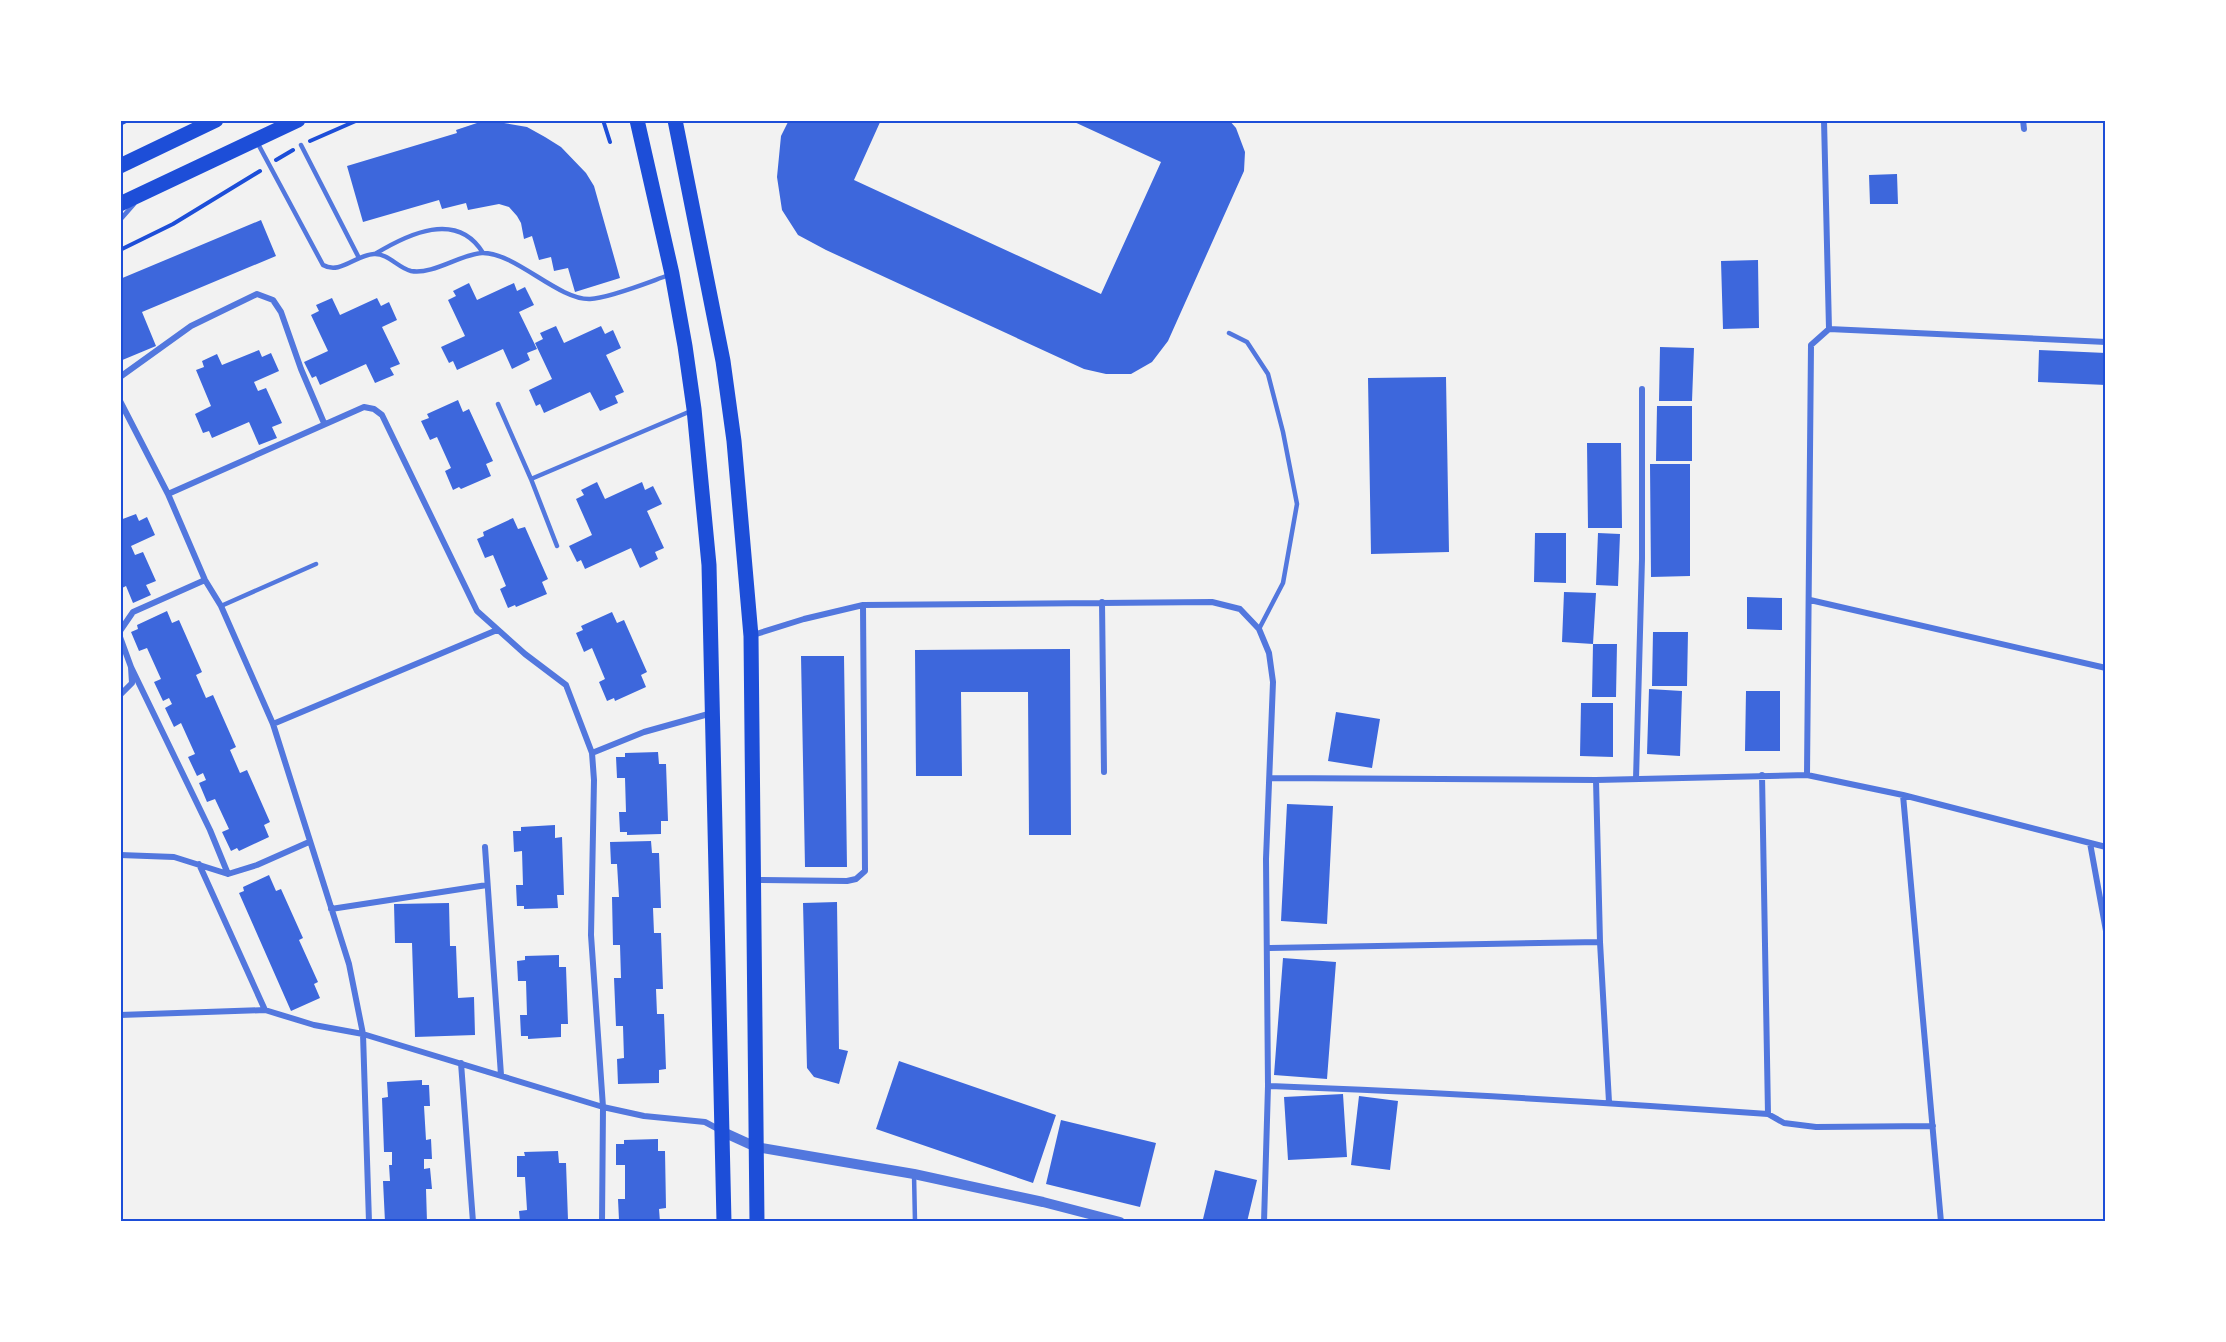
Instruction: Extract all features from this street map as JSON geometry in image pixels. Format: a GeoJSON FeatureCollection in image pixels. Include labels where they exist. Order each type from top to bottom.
{"type":"FeatureCollection","features":[{"type":"Feature","properties":{"kind":"main road"},"geometry":{"type":"LineString","coordinates":[[120,166],[216,120]]}},
{"type":"Feature","properties":{"kind":"main road"},"geometry":{"type":"LineString","coordinates":[[120,204],[298,120]]}},
{"type":"Feature","properties":{"kind":"main road"},"geometry":{"type":"LineString","coordinates":[[675,120],[723,361],[734,441],[751,636],[757,1222]]}},
{"type":"Feature","properties":{"kind":"main road"},"geometry":{"type":"LineString","coordinates":[[637,121],[672,274],[685,346],[694,410],[709,565],[724,1222]]}},
{"type":"Feature","properties":{"kind":"street"},"geometry":{"type":"LineString","coordinates":[[1824,120],[1829,329]]}},
{"type":"Feature","properties":{"kind":"street"},"geometry":{"type":"LineString","coordinates":[[2023,120],[2024,129]]}},
{"type":"Feature","properties":{"kind":"street"},"geometry":{"type":"LineString","coordinates":[[120,377],[191,326],[257,294],[273,300],[281,312],[301,369],[324,423]]}},
{"type":"Feature","properties":{"kind":"street"},"geometry":{"type":"LineString","coordinates":[[1808,775],[1810,345],[1829,329],[2106,342]]}},
{"type":"Feature","properties":{"kind":"street"},"geometry":{"type":"LineString","coordinates":[[1636,779],[1642,559],[1642,389]]}},
{"type":"Feature","properties":{"kind":"street"},"geometry":{"type":"LineString","coordinates":[[120,401],[168,494],[205,580],[221,606],[273,724],[349,964],[363,1034],[369,1222]]}},
{"type":"Feature","properties":{"kind":"street"},"geometry":{"type":"LineString","coordinates":[[168,494],[324,423],[364,407],[374,409],[382,415],[477,611],[497,630],[566,685],[592,753],[594,780],[591,935],[603,1107],[603,1222]]}},
{"type":"Feature","properties":{"kind":"street"},"geometry":{"type":"LineString","coordinates":[[120,631],[133,612],[205,580]]}},
{"type":"Feature","properties":{"kind":"street"},"geometry":{"type":"LineString","coordinates":[[1810,600],[2106,668]]}},
{"type":"Feature","properties":{"kind":"street"},"geometry":{"type":"LineString","coordinates":[[1102,602],[1104,772]]}},
{"type":"Feature","properties":{"kind":"street"},"geometry":{"type":"LineString","coordinates":[[751,636],[804,618],[863,605],[1212,602],[1240,609],[1259,629],[1272,667],[1266,859],[1268,1086],[1264,1222]]}},
{"type":"Feature","properties":{"kind":"street"},"geometry":{"type":"LineString","coordinates":[[753,880],[848,881],[856,879],[865,871],[863,605]]}},
{"type":"Feature","properties":{"kind":"street"},"geometry":{"type":"LineString","coordinates":[[273,724],[497,630]]}},
{"type":"Feature","properties":{"kind":"street"},"geometry":{"type":"LineString","coordinates":[[120,637],[131,667],[210,830],[228,874]]}},
{"type":"Feature","properties":{"kind":"street"},"geometry":{"type":"LineString","coordinates":[[120,694],[132,682],[131,667]]}},
{"type":"Feature","properties":{"kind":"street"},"geometry":{"type":"LineString","coordinates":[[592,753],[644,732],[712,713]]}},
{"type":"Feature","properties":{"kind":"street"},"geometry":{"type":"LineString","coordinates":[[1270,778],[1596,780],[1808,775],[1903,795],[2106,847]]}},
{"type":"Feature","properties":{"kind":"street"},"geometry":{"type":"LineString","coordinates":[[1762,776],[1768,1114]]}},
{"type":"Feature","properties":{"kind":"street"},"geometry":{"type":"LineString","coordinates":[[1596,780],[1600,942],[1609,1102]]}},
{"type":"Feature","properties":{"kind":"street"},"geometry":{"type":"LineString","coordinates":[[1903,795],[1941,1222]]}},
{"type":"Feature","properties":{"kind":"street"},"geometry":{"type":"LineString","coordinates":[[120,855],[174,857],[228,874],[258,865],[309,842]]}},
{"type":"Feature","properties":{"kind":"street"},"geometry":{"type":"LineString","coordinates":[[2090,843],[2106,931]]}},
{"type":"Feature","properties":{"kind":"street"},"geometry":{"type":"LineString","coordinates":[[484,847],[501,1074]]}},
{"type":"Feature","properties":{"kind":"street"},"geometry":{"type":"LineString","coordinates":[[199,864],[265,1010]]}},
{"type":"Feature","properties":{"kind":"street"},"geometry":{"type":"LineString","coordinates":[[331,909],[487,885]]}},
{"type":"Feature","properties":{"kind":"street"},"geometry":{"type":"LineString","coordinates":[[1267,948],[1600,942]]}},
{"type":"Feature","properties":{"kind":"street"},"geometry":{"type":"LineString","coordinates":[[120,1015],[265,1010],[314,1025],[363,1034],[501,1074],[603,1107],[644,1116],[705,1122],[756,1147],[914,1174],[1043,1202],[1120,1222]]}},
{"type":"Feature","properties":{"kind":"street"},"geometry":{"type":"LineString","coordinates":[[461,1063],[473,1222]]}},
{"type":"Feature","properties":{"kind":"street"},"geometry":{"type":"LineString","coordinates":[[1268,1086],[1609,1102],[1768,1114],[1784,1123],[1816,1127],[1933,1126]]}},
{"type":"Feature","properties":{"kind":"lane"},"geometry":{"type":"LineString","coordinates":[[256,140],[323,265],[330,269],[339,268],[359,258],[375,254],[419,232],[440,228],[457,230],[477,242],[483,253]]}},
{"type":"Feature","properties":{"kind":"lane"},"geometry":{"type":"LineString","coordinates":[[301,145],[359,258]]}},
{"type":"Feature","properties":{"kind":"lane"},"geometry":{"type":"LineString","coordinates":[[120,220],[144,192]]}},
{"type":"Feature","properties":{"kind":"lane"},"geometry":{"type":"LineString","coordinates":[[375,254],[411,271],[436,268],[483,253],[526,269],[573,296],[591,299],[672,274]]}},
{"type":"Feature","properties":{"kind":"lane"},"geometry":{"type":"LineString","coordinates":[[1229,333],[1247,342],[1268,374],[1283,432],[1297,504],[1283,584],[1259,629]]}},
{"type":"Feature","properties":{"kind":"lane"},"geometry":{"type":"LineString","coordinates":[[498,404],[557,546]]}},
{"type":"Feature","properties":{"kind":"lane"},"geometry":{"type":"LineString","coordinates":[[531,479],[694,410]]}},
{"type":"Feature","properties":{"kind":"lane"},"geometry":{"type":"LineString","coordinates":[[221,606],[316,564]]}},
{"type":"Feature","properties":{"kind":"lane"},"geometry":{"type":"LineString","coordinates":[[914,1174],[915,1222]]}},
{"type":"Feature","properties":{"kind":"path"},"geometry":{"type":"LineString","coordinates":[[120,124],[128,120]]}},
{"type":"Feature","properties":{"kind":"path"},"geometry":{"type":"LineString","coordinates":[[272,163],[301,145],[358,120]]}},
{"type":"Feature","properties":{"kind":"path"},"geometry":{"type":"LineString","coordinates":[[603,120],[610,142]]}},
{"type":"Feature","properties":{"kind":"path"},"geometry":{"type":"LineString","coordinates":[[120,250],[173,224],[262,169]]}},
{"type":"Feature","properties":{"kind":"building"},"geometry":{"type":"Polygon","coordinates":[[[486,120],[527,127],[561,147],[586,173],[594,186],[620,278],[575,292],[568,268],[554,271],[551,257],[539,260],[532,236],[524,239],[517,216],[509,207],[499,204],[468,210],[466,203],[442,209],[439,200],[363,222],[347,166],[457,133],[456,130],[486,120]]]}},
{"type":"Feature","properties":{"kind":"building"},"geometry":{"type":"Polygon","coordinates":[[[789,120],[881,120],[854,180],[1101,294],[1161,162],[1070,120],[1229,120],[1236,128],[1245,152],[1244,171],[1168,341],[1152,362],[1131,374],[1106,374],[1084,369],[798,235],[782,210],[777,177],[781,136],[789,120]]]}},
{"type":"Feature","properties":{"kind":"building"},"geometry":{"type":"Polygon","coordinates":[[[1897,174],[1898,204],[1870,204],[1869,175],[1897,174]]]}},
{"type":"Feature","properties":{"kind":"building"},"geometry":{"type":"Polygon","coordinates":[[[261,220],[276,256],[142,312],[156,346],[120,361],[120,279],[261,220]]]}},
{"type":"Feature","properties":{"kind":"building"},"geometry":{"type":"Polygon","coordinates":[[[1758,260],[1759,328],[1723,329],[1721,261],[1758,260]]]}},
{"type":"Feature","properties":{"kind":"building"},"geometry":{"type":"Polygon","coordinates":[[[469,283],[477,300],[514,283],[517,291],[525,287],[534,305],[519,312],[537,349],[527,353],[530,360],[512,369],[503,349],[457,370],[453,361],[449,363],[441,347],[465,336],[448,300],[456,296],[453,291],[469,283]]]}},
{"type":"Feature","properties":{"kind":"building"},"geometry":{"type":"Polygon","coordinates":[[[332,298],[340,315],[377,298],[381,306],[389,302],[397,320],[382,327],[400,364],[390,368],[394,375],[375,383],[366,364],[320,385],[316,376],[312,378],[304,362],[328,351],[311,315],[319,311],[316,305],[332,298]]]}},
{"type":"Feature","properties":{"kind":"building"},"geometry":{"type":"Polygon","coordinates":[[[556,326],[564,343],[601,326],[605,334],[613,330],[621,348],[606,355],[624,392],[615,396],[618,403],[600,411],[590,392],[544,413],[540,404],[536,406],[529,390],[552,379],[535,343],[543,339],[540,333],[556,326]]]}},
{"type":"Feature","properties":{"kind":"building"},"geometry":{"type":"Polygon","coordinates":[[[1660,347],[1694,348],[1692,401],[1659,401],[1660,347]]]}},
{"type":"Feature","properties":{"kind":"building"},"geometry":{"type":"Polygon","coordinates":[[[259,350],[262,357],[271,353],[279,371],[254,382],[258,391],[266,388],[282,423],[272,427],[277,438],[259,445],[249,422],[212,438],[209,431],[203,433],[195,414],[211,406],[196,370],[204,367],[202,361],[217,354],[222,365],[259,350]]]}},
{"type":"Feature","properties":{"kind":"building"},"geometry":{"type":"Polygon","coordinates":[[[2039,350],[2106,353],[2106,385],[2038,382],[2039,350]]]}},
{"type":"Feature","properties":{"kind":"building"},"geometry":{"type":"Polygon","coordinates":[[[1446,377],[1449,552],[1371,554],[1368,378],[1446,377]]]}},
{"type":"Feature","properties":{"kind":"building"},"geometry":{"type":"Polygon","coordinates":[[[458,400],[463,412],[469,409],[493,461],[486,464],[491,476],[461,489],[459,487],[453,490],[445,471],[451,468],[437,437],[430,440],[421,421],[429,418],[427,414],[458,400]]]}},
{"type":"Feature","properties":{"kind":"building"},"geometry":{"type":"Polygon","coordinates":[[[1657,406],[1692,406],[1692,461],[1656,461],[1657,406]]]}},
{"type":"Feature","properties":{"kind":"building"},"geometry":{"type":"Polygon","coordinates":[[[1587,443],[1621,443],[1622,528],[1588,528],[1587,443]]]}},
{"type":"Feature","properties":{"kind":"building"},"geometry":{"type":"Polygon","coordinates":[[[1650,464],[1690,464],[1690,576],[1651,577],[1650,464]]]}},
{"type":"Feature","properties":{"kind":"building"},"geometry":{"type":"Polygon","coordinates":[[[597,482],[605,499],[642,482],[645,490],[653,486],[662,504],[647,511],[664,548],[655,552],[658,559],[640,568],[631,548],[585,569],[581,560],[577,562],[569,546],[592,535],[576,499],[584,495],[581,490],[597,482]]]}},
{"type":"Feature","properties":{"kind":"building"},"geometry":{"type":"Polygon","coordinates":[[[136,514],[139,521],[147,517],[155,535],[131,546],[135,555],[143,552],[156,581],[146,585],[151,595],[133,603],[126,586],[120,589],[120,520],[136,514]]]}},
{"type":"Feature","properties":{"kind":"building"},"geometry":{"type":"Polygon","coordinates":[[[513,518],[518,529],[525,527],[548,579],[542,582],[547,594],[508,608],[500,589],[506,586],[493,555],[485,558],[477,539],[484,536],[483,532],[513,518]]]}},
{"type":"Feature","properties":{"kind":"building"},"geometry":{"type":"Polygon","coordinates":[[[1535,533],[1566,533],[1566,583],[1534,582],[1535,533]]]}},
{"type":"Feature","properties":{"kind":"building"},"geometry":{"type":"Polygon","coordinates":[[[1598,533],[1620,534],[1618,586],[1596,585],[1598,533]]]}},
{"type":"Feature","properties":{"kind":"building"},"geometry":{"type":"Polygon","coordinates":[[[1564,592],[1596,593],[1593,644],[1562,642],[1564,592]]]}},
{"type":"Feature","properties":{"kind":"building"},"geometry":{"type":"Polygon","coordinates":[[[1747,597],[1782,598],[1782,630],[1747,629],[1747,597]]]}},
{"type":"Feature","properties":{"kind":"building"},"geometry":{"type":"Polygon","coordinates":[[[167,611],[172,623],[179,620],[202,672],[196,675],[206,698],[213,695],[236,747],[230,750],[240,773],[247,770],[270,822],[264,825],[269,837],[239,851],[237,848],[231,851],[222,832],[229,829],[215,799],[207,802],[199,783],[206,780],[203,773],[197,776],[188,757],[195,754],[181,723],[174,727],[165,708],[172,704],[169,698],[163,701],[154,682],[161,679],[147,648],[139,651],[131,632],[138,629],[137,625],[167,611]]]}},
{"type":"Feature","properties":{"kind":"building"},"geometry":{"type":"Polygon","coordinates":[[[612,612],[617,623],[624,620],[647,672],[641,675],[646,687],[615,701],[614,698],[607,701],[599,682],[605,679],[592,648],[584,652],[576,633],[583,630],[581,626],[612,612]]]}},
{"type":"Feature","properties":{"kind":"building"},"geometry":{"type":"Polygon","coordinates":[[[1653,632],[1688,632],[1687,686],[1652,686],[1653,632]]]}},
{"type":"Feature","properties":{"kind":"building"},"geometry":{"type":"Polygon","coordinates":[[[1593,644],[1617,644],[1616,697],[1592,697],[1593,644]]]}},
{"type":"Feature","properties":{"kind":"building"},"geometry":{"type":"Polygon","coordinates":[[[1070,649],[1071,835],[1029,835],[1028,692],[961,692],[962,776],[916,776],[915,650],[1070,649]]]}},
{"type":"Feature","properties":{"kind":"building"},"geometry":{"type":"Polygon","coordinates":[[[801,656],[844,656],[847,867],[805,867],[801,656]]]}},
{"type":"Feature","properties":{"kind":"building"},"geometry":{"type":"Polygon","coordinates":[[[1649,689],[1682,691],[1680,756],[1647,754],[1649,689]]]}},
{"type":"Feature","properties":{"kind":"building"},"geometry":{"type":"Polygon","coordinates":[[[1746,691],[1780,691],[1780,751],[1745,751],[1746,691]]]}},
{"type":"Feature","properties":{"kind":"building"},"geometry":{"type":"Polygon","coordinates":[[[1581,703],[1613,703],[1613,757],[1580,756],[1581,703]]]}},
{"type":"Feature","properties":{"kind":"building"},"geometry":{"type":"Polygon","coordinates":[[[1336,712],[1380,719],[1372,768],[1328,761],[1336,712]]]}},
{"type":"Feature","properties":{"kind":"building"},"geometry":{"type":"Polygon","coordinates":[[[658,752],[659,764],[666,764],[668,821],[661,821],[661,834],[627,835],[627,832],[620,832],[619,812],[626,812],[625,778],[617,778],[616,757],[625,757],[625,753],[658,752]]]}},
{"type":"Feature","properties":{"kind":"building"},"geometry":{"type":"Polygon","coordinates":[[[1287,804],[1333,806],[1327,924],[1281,921],[1287,804]]]}},
{"type":"Feature","properties":{"kind":"building"},"geometry":{"type":"Polygon","coordinates":[[[555,825],[555,838],[562,837],[564,895],[557,895],[558,908],[524,909],[524,906],[517,906],[516,885],[523,885],[522,851],[514,852],[513,831],[521,831],[521,827],[555,825]]]}},
{"type":"Feature","properties":{"kind":"building"},"geometry":{"type":"Polygon","coordinates":[[[651,841],[652,853],[659,853],[661,908],[653,908],[654,933],[661,933],[663,989],[656,989],[657,1014],[664,1014],[666,1069],[659,1070],[659,1083],[618,1084],[617,1059],[624,1058],[623,1026],[616,1026],[614,978],[621,978],[620,945],[613,945],[612,897],[619,897],[617,864],[611,864],[610,842],[651,841]]]}},
{"type":"Feature","properties":{"kind":"building"},"geometry":{"type":"Polygon","coordinates":[[[269,875],[276,891],[281,889],[303,938],[299,940],[318,982],[314,984],[320,998],[291,1011],[239,893],[244,891],[243,887],[269,875]]]}},
{"type":"Feature","properties":{"kind":"building"},"geometry":{"type":"Polygon","coordinates":[[[837,902],[839,1049],[848,1051],[839,1084],[814,1077],[807,1068],[803,903],[837,902]]]}},
{"type":"Feature","properties":{"kind":"building"},"geometry":{"type":"Polygon","coordinates":[[[449,903],[450,946],[456,946],[458,998],[474,997],[475,1035],[415,1037],[412,943],[395,943],[394,904],[449,903]]]}},
{"type":"Feature","properties":{"kind":"building"},"geometry":{"type":"Polygon","coordinates":[[[559,955],[559,967],[566,967],[568,1024],[561,1024],[561,1037],[528,1039],[528,1036],[521,1036],[520,1015],[527,1015],[526,981],[518,981],[517,961],[525,960],[525,956],[559,955]]]}},
{"type":"Feature","properties":{"kind":"building"},"geometry":{"type":"Polygon","coordinates":[[[1283,958],[1336,962],[1327,1079],[1274,1075],[1283,958]]]}},
{"type":"Feature","properties":{"kind":"building"},"geometry":{"type":"Polygon","coordinates":[[[899,1061],[1056,1115],[1033,1183],[876,1129],[899,1061]]]}},
{"type":"Feature","properties":{"kind":"building"},"geometry":{"type":"Polygon","coordinates":[[[422,1080],[422,1085],[429,1085],[430,1106],[424,1106],[426,1140],[431,1139],[432,1159],[424,1159],[424,1169],[430,1168],[432,1189],[426,1189],[427,1222],[385,1222],[383,1181],[390,1181],[389,1165],[392,1165],[392,1152],[384,1152],[382,1098],[388,1097],[387,1082],[422,1080]]]}},
{"type":"Feature","properties":{"kind":"building"},"geometry":{"type":"Polygon","coordinates":[[[1343,1094],[1347,1157],[1288,1160],[1284,1097],[1343,1094]]]}},
{"type":"Feature","properties":{"kind":"building"},"geometry":{"type":"Polygon","coordinates":[[[1359,1096],[1398,1101],[1390,1170],[1351,1165],[1359,1096]]]}},
{"type":"Feature","properties":{"kind":"building"},"geometry":{"type":"Polygon","coordinates":[[[1061,1120],[1156,1143],[1140,1207],[1046,1184],[1061,1120]]]}},
{"type":"Feature","properties":{"kind":"building"},"geometry":{"type":"Polygon","coordinates":[[[658,1139],[658,1151],[665,1151],[666,1208],[659,1209],[660,1222],[619,1220],[618,1199],[625,1199],[625,1165],[616,1165],[616,1144],[624,1144],[624,1140],[658,1139]]]}},
{"type":"Feature","properties":{"kind":"building"},"geometry":{"type":"Polygon","coordinates":[[[558,1151],[559,1163],[566,1163],[568,1220],[520,1222],[519,1211],[527,1210],[525,1177],[517,1177],[517,1156],[525,1156],[524,1152],[558,1151]]]}},
{"type":"Feature","properties":{"kind":"building"},"geometry":{"type":"Polygon","coordinates":[[[1215,1170],[1257,1180],[1247,1222],[1216,1222],[1203,1219],[1215,1170]]]}}]}
